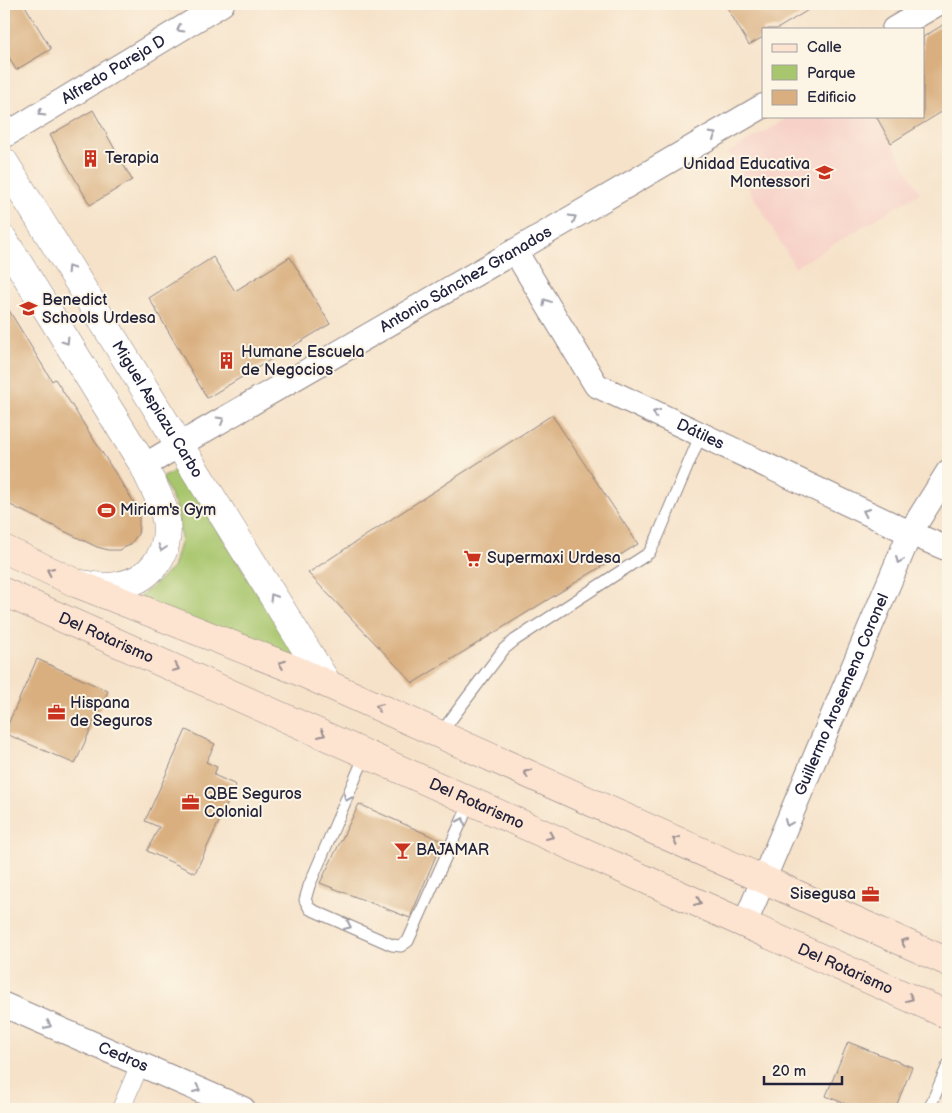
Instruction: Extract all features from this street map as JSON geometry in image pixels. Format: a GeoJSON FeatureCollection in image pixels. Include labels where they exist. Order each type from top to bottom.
{"type":"FeatureCollection","features":[{"type":"Feature","properties":{"kind":"main road"},"geometry":{"type":"LineString","coordinates":[[4,549],[78,584],[327,683],[948,962]]}},
{"type":"Feature","properties":{"kind":"main road","name":"Del Rotarismo"},"geometry":{"type":"LineString","coordinates":[[4,592],[948,1015]]}},
{"type":"Feature","properties":{"kind":"street","name":"Alfredo Pareja D"},"geometry":{"type":"LineString","coordinates":[[4,136],[222,4]]}},
{"type":"Feature","properties":{"kind":"street"},"geometry":{"type":"LineString","coordinates":[[896,28],[937,4]]}},
{"type":"Feature","properties":{"kind":"street","name":"Antonio Sánchez Granados"},"geometry":{"type":"LineString","coordinates":[[144,466],[762,107]]}},
{"type":"Feature","properties":{"kind":"street","name":"Miguel Aspiazu Carbo"},"geometry":{"type":"LineString","coordinates":[[4,162],[327,683]]}},
{"type":"Feature","properties":{"kind":"street"},"geometry":{"type":"LineString","coordinates":[[4,240],[144,466],[160,501],[166,520],[165,543],[155,565],[147,574],[116,586],[78,584]]}},
{"type":"Feature","properties":{"kind":"street","name":"Dátiles"},"geometry":{"type":"LineString","coordinates":[[515,251],[596,385],[910,533],[948,549]]}},
{"type":"Feature","properties":{"kind":"street","name":"Guillermo Arosemena Coronel"},"geometry":{"type":"LineString","coordinates":[[745,924],[910,533],[948,472]]}},
{"type":"Feature","properties":{"kind":"street","name":"Cedros"},"geometry":{"type":"LineString","coordinates":[[4,1005],[243,1109]]}},
{"type":"Feature","properties":{"kind":"street"},"geometry":{"type":"LineString","coordinates":[[121,1109],[140,1064]]}},
{"type":"Feature","properties":{"kind":"lane"},"geometry":{"type":"LineString","coordinates":[[440,734],[504,649],[648,553],[657,538],[701,434]]}},
{"type":"Feature","properties":{"kind":"lane"},"geometry":{"type":"LineString","coordinates":[[366,753],[309,886],[305,900],[310,909],[392,945],[401,946],[408,941],[471,800]]}},
{"type":"Feature","properties":{"kind":"lane"},"geometry":{"type":"LineString","coordinates":[[929,1109],[948,1065]]}},
{"type":"Feature","properties":{"kind":"shaded area","name":"Unidad Educativa Montessori"},"geometry":{"type":"Polygon","coordinates":[[[788,118],[877,118],[920,193],[795,267],[728,153],[788,118]]]}},
{"type":"Feature","properties":{"kind":"green space"},"geometry":{"type":"Polygon","coordinates":[[[179,468],[296,654],[283,657],[135,601],[173,568],[181,539],[176,507],[162,478],[179,468]]]}},
{"type":"Feature","properties":{"kind":"building"},"geometry":{"type":"Polygon","coordinates":[[[4,4],[24,4],[51,49],[16,70],[4,48],[4,4]]]}},
{"type":"Feature","properties":{"kind":"building"},"geometry":{"type":"Polygon","coordinates":[[[725,4],[818,4],[779,28],[762,28],[762,38],[749,45],[725,4]]]}},
{"type":"Feature","properties":{"kind":"building"},"geometry":{"type":"Polygon","coordinates":[[[948,22],[948,108],[891,143],[877,118],[924,118],[924,36],[948,22]]]}},
{"type":"Feature","properties":{"kind":"building","name":"Terapia"},"geometry":{"type":"Polygon","coordinates":[[[93,110],[132,180],[90,205],[50,135],[93,110]]]}},
{"type":"Feature","properties":{"kind":"building","name":"Humane Escuela de Negocios"},"geometry":{"type":"Polygon","coordinates":[[[213,257],[235,291],[290,257],[330,324],[207,398],[149,298],[213,257]]]}},
{"type":"Feature","properties":{"kind":"building"},"geometry":{"type":"Polygon","coordinates":[[[4,302],[52,381],[55,379],[135,504],[139,517],[139,526],[138,534],[130,545],[119,550],[97,547],[4,502],[4,302]]]}},
{"type":"Feature","properties":{"kind":"building","name":"Supermaxi Urdesa"},"geometry":{"type":"Polygon","coordinates":[[[552,415],[638,544],[413,683],[308,573],[552,415]]]}},
{"type":"Feature","properties":{"kind":"building","name":"Hispana de Seguros"},"geometry":{"type":"Polygon","coordinates":[[[37,659],[108,691],[75,764],[4,733],[37,659]]]}},
{"type":"Feature","properties":{"kind":"building","name":"QBE Seguros Colonial"},"geometry":{"type":"Polygon","coordinates":[[[186,730],[215,744],[206,762],[217,767],[214,775],[236,785],[195,873],[147,851],[159,827],[145,821],[186,730]]]}},
{"type":"Feature","properties":{"kind":"building"},"geometry":{"type":"Polygon","coordinates":[[[359,804],[442,841],[410,918],[320,883],[359,804]]]}},
{"type":"Feature","properties":{"kind":"building"},"geometry":{"type":"Polygon","coordinates":[[[848,1042],[912,1067],[895,1109],[858,1109],[826,1096],[848,1042]]]}},
{"type":"Feature","properties":{"kind":"place","name":"Terapia"},"geometry":{"type":"Point","coordinates":[91,158]}},
{"type":"Feature","properties":{"kind":"place","name":"Unidad Educativa Montessori"},"geometry":{"type":"Point","coordinates":[824,173]}},
{"type":"Feature","properties":{"kind":"place","name":"Benedict Schools Urdesa"},"geometry":{"type":"Point","coordinates":[28,309]}},
{"type":"Feature","properties":{"kind":"place","name":"Humane Escuela de Negocios"},"geometry":{"type":"Point","coordinates":[227,361]}},
{"type":"Feature","properties":{"kind":"place","name":"Miriam's Gym"},"geometry":{"type":"Point","coordinates":[106,510]}},
{"type":"Feature","properties":{"kind":"place","name":"Supermaxi Urdesa"},"geometry":{"type":"Point","coordinates":[473,558]}},
{"type":"Feature","properties":{"kind":"place","name":"Hispana de Seguros"},"geometry":{"type":"Point","coordinates":[56,712]}},
{"type":"Feature","properties":{"kind":"place","name":"QBE Seguros Colonial"},"geometry":{"type":"Point","coordinates":[190,803]}},
{"type":"Feature","properties":{"kind":"place","name":"BAJAMAR"},"geometry":{"type":"Point","coordinates":[402,850]}},
{"type":"Feature","properties":{"kind":"place","name":"Sisegusa"},"geometry":{"type":"Point","coordinates":[870,894]}}]}
